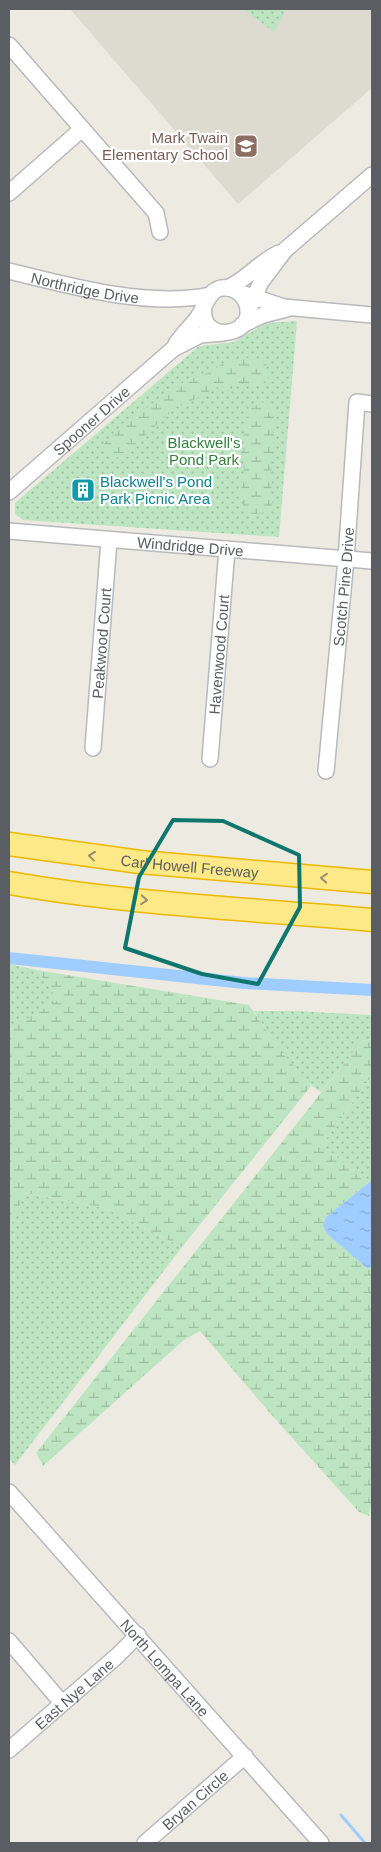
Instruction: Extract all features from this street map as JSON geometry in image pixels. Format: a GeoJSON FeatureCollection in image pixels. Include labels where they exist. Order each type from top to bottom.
{"type":"FeatureCollection","features":[{"type":"Feature","properties":{"kind":"highway","name":"Carl Howell Freeway"},"geometry":{"type":"LineString","coordinates":[[9,844],[140,862],[372,882]]}},
{"type":"Feature","properties":{"kind":"highway"},"geometry":{"type":"LineString","coordinates":[[9,883],[78,894],[372,920]]}},
{"type":"Feature","properties":{"kind":"street"},"geometry":{"type":"LineString","coordinates":[[9,45],[156,213],[160,232]]}},
{"type":"Feature","properties":{"kind":"street"},"geometry":{"type":"LineString","coordinates":[[9,193],[82,129]]}},
{"type":"Feature","properties":{"kind":"street"},"geometry":{"type":"LineString","coordinates":[[248,312],[267,273],[285,250],[372,175]]}},
{"type":"Feature","properties":{"kind":"street"},"geometry":{"type":"LineString","coordinates":[[248,312],[246,300],[233,290],[265,260],[285,250]]}},
{"type":"Feature","properties":{"kind":"street","name":"Northridge Drive"},"geometry":{"type":"LineString","coordinates":[[9,271],[86,289],[161,299],[190,299],[233,332],[248,312],[294,308],[372,315]]}},
{"type":"Feature","properties":{"kind":"street","name":"Northridge Drive"},"geometry":{"type":"LineString","coordinates":[[209,315],[218,290],[233,290]]}},
{"type":"Feature","properties":{"kind":"street","name":"Northridge Drive"},"geometry":{"type":"LineString","coordinates":[[161,299],[209,315]]}},
{"type":"Feature","properties":{"kind":"street","name":"Northridge Drive"},"geometry":{"type":"LineString","coordinates":[[248,312],[262,315],[294,308]]}},
{"type":"Feature","properties":{"kind":"street","name":"Spooner Drive"},"geometry":{"type":"LineString","coordinates":[[173,349],[200,335],[209,315]]}},
{"type":"Feature","properties":{"kind":"street","name":"Spooner Drive"},"geometry":{"type":"LineString","coordinates":[[9,492],[173,349],[209,315]]}},
{"type":"Feature","properties":{"kind":"street","name":"Scotch Pine Drive"},"geometry":{"type":"LineString","coordinates":[[326,771],[346,559],[365,403]]}},
{"type":"Feature","properties":{"kind":"street","name":"Windridge Drive"},"geometry":{"type":"LineString","coordinates":[[9,531],[372,561]]}},
{"type":"Feature","properties":{"kind":"street","name":"Peakwood Court"},"geometry":{"type":"LineString","coordinates":[[93,748],[109,540]]}},
{"type":"Feature","properties":{"kind":"street","name":"Havenwood Court"},"geometry":{"type":"LineString","coordinates":[[210,759],[227,549]]}},
{"type":"Feature","properties":{"kind":"street","name":"North Lompa Lane"},"geometry":{"type":"LineString","coordinates":[[9,1492],[321,1843]]}},
{"type":"Feature","properties":{"kind":"street","name":"East Nye Lane"},"geometry":{"type":"LineString","coordinates":[[9,1750],[117,1656],[138,1635]]}},
{"type":"Feature","properties":{"kind":"street"},"geometry":{"type":"LineString","coordinates":[[9,1641],[62,1703]]}},
{"type":"Feature","properties":{"kind":"street","name":"Bryan Circle"},"geometry":{"type":"LineString","coordinates":[[145,1843],[245,1756]]}},
{"type":"Feature","properties":{"kind":"highlighted area"},"geometry":{"type":"Polygon","coordinates":[[[173,820],[223,821],[299,855],[300,907],[258,984],[202,974],[125,948],[139,877],[173,820]]]}},
{"type":"Feature","properties":{"kind":"shaded area","name":"Mark Twain Elementary School"},"geometry":{"type":"Polygon","coordinates":[[[70,9],[372,9],[372,88],[238,204],[70,9]]]}},
{"type":"Feature","properties":{"kind":"green space"},"geometry":{"type":"Polygon","coordinates":[[[243,9],[286,9],[274,32],[243,9]]]}},
{"type":"Feature","properties":{"kind":"green space","name":"Blackwell's Pond Park"},"geometry":{"type":"Polygon","coordinates":[[[297,321],[279,537],[23,520],[15,514],[15,503],[199,346],[234,342],[267,323],[297,321]]]}},
{"type":"Feature","properties":{"kind":"green space"},"geometry":{"type":"Polygon","coordinates":[[[251,357],[260,359],[266,364],[268,378],[264,384],[252,386],[242,383],[227,391],[217,387],[190,402],[176,407],[123,456],[116,457],[106,448],[104,443],[150,405],[186,381],[213,371],[220,365],[251,357]]]}},
{"type":"Feature","properties":{"kind":"green space"},"geometry":{"type":"Polygon","coordinates":[[[263,402],[270,404],[276,418],[272,431],[274,434],[270,479],[272,481],[270,499],[273,503],[265,512],[245,514],[241,494],[244,471],[245,425],[249,409],[263,402]]]}},
{"type":"Feature","properties":{"kind":"green space"},"geometry":{"type":"Polygon","coordinates":[[[9,964],[37,970],[58,1000],[9,1030],[9,964]]]}},
{"type":"Feature","properties":{"kind":"green space"},"geometry":{"type":"Polygon","coordinates":[[[37,970],[249,1005],[278,1047],[311,1086],[182,1247],[105,1208],[25,1193],[9,1230],[9,1030],[58,1000],[37,970]]]}},
{"type":"Feature","properties":{"kind":"green space"},"geometry":{"type":"Polygon","coordinates":[[[254,1011],[372,1015],[372,1039],[362,1041],[321,1092],[293,1067],[254,1011]]]}},
{"type":"Feature","properties":{"kind":"green space"},"geometry":{"type":"Polygon","coordinates":[[[372,1039],[372,1075],[322,1145],[368,1183],[326,1217],[327,1234],[368,1269],[372,1266],[372,1499],[369,1516],[359,1512],[269,1412],[200,1331],[184,1340],[43,1466],[36,1453],[362,1041],[372,1039]]]}},
{"type":"Feature","properties":{"kind":"green space"},"geometry":{"type":"Polygon","coordinates":[[[372,1075],[372,1180],[368,1183],[322,1145],[372,1075]]]}},
{"type":"Feature","properties":{"kind":"green space"},"geometry":{"type":"Polygon","coordinates":[[[24,1193],[105,1208],[182,1247],[15,1465],[9,1459],[9,1230],[24,1193]]]}},
{"type":"Feature","properties":{"kind":"water"},"geometry":{"type":"Polygon","coordinates":[[[372,1180],[372,1266],[368,1269],[327,1234],[323,1226],[326,1217],[372,1180]]]}},
{"type":"Feature","properties":{"kind":"waterway"},"geometry":{"type":"LineString","coordinates":[[9,958],[244,983],[372,990]]}},
{"type":"Feature","properties":{"kind":"waterway"},"geometry":{"type":"LineString","coordinates":[[341,1815],[365,1843]]}},
{"type":"Feature","properties":{"kind":"place","name":"Mark Twain Elementary School"},"geometry":{"type":"Point","coordinates":[246,146]}},
{"type":"Feature","properties":{"kind":"place","name":"Blackwell's Pond Park Picnic Area"},"geometry":{"type":"Point","coordinates":[83,490]}}]}
